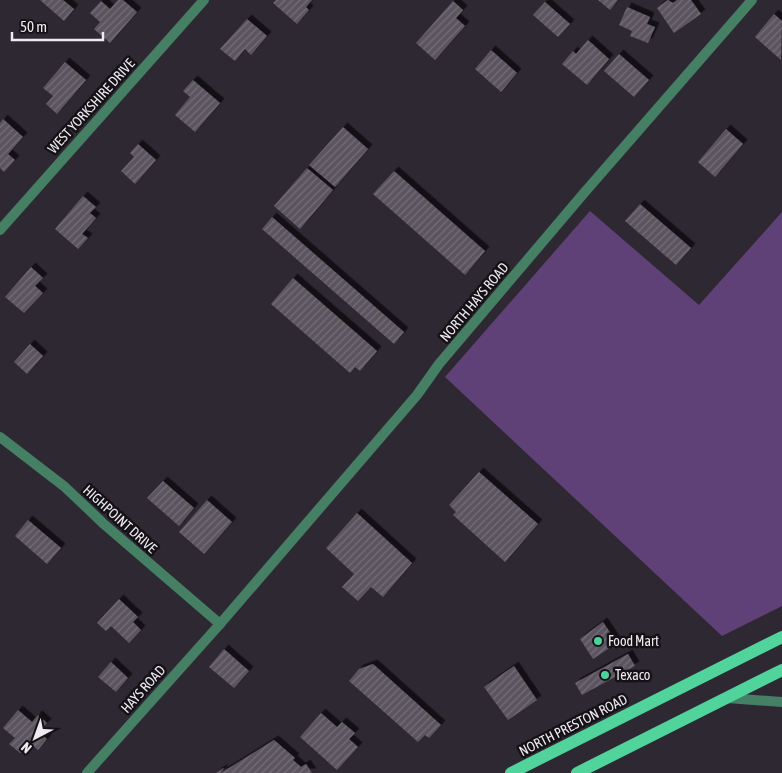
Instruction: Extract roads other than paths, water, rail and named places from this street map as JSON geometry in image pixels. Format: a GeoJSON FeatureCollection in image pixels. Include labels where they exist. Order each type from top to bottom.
{"type":"FeatureCollection","features":[{"type":"Feature","properties":{"kind":"main road","name":"NORTH PRESTON ROAD"},"geometry":{"type":"LineString","coordinates":[[511,773],[782,637]]}},
{"type":"Feature","properties":{"kind":"main road"},"geometry":{"type":"LineString","coordinates":[[577,773],[782,670]]}},
{"type":"Feature","properties":{"kind":"street","name":"WEST YORKSHIRE DRIVE"},"geometry":{"type":"LineString","coordinates":[[0,230],[204,0]]}},
{"type":"Feature","properties":{"kind":"street","name":"NORTH HAYS ROAD"},"geometry":{"type":"LineString","coordinates":[[220,624],[417,395],[439,364],[584,193],[752,0]]}},
{"type":"Feature","properties":{"kind":"street","name":"HIGHPOINT DRIVE"},"geometry":{"type":"LineString","coordinates":[[0,436],[65,487],[105,526],[220,624]]}},
{"type":"Feature","properties":{"kind":"street","name":"HAYS ROAD"},"geometry":{"type":"LineString","coordinates":[[87,773],[220,624]]}},
{"type":"Feature","properties":{"kind":"street"},"geometry":{"type":"LineString","coordinates":[[726,698],[782,702]]}},
{"type":"Feature","properties":{"kind":"place","name":"Food Mart"},"geometry":{"type":"Point","coordinates":[598,641]}},
{"type":"Feature","properties":{"kind":"place","name":"Texaco"},"geometry":{"type":"Point","coordinates":[605,675]}}]}
